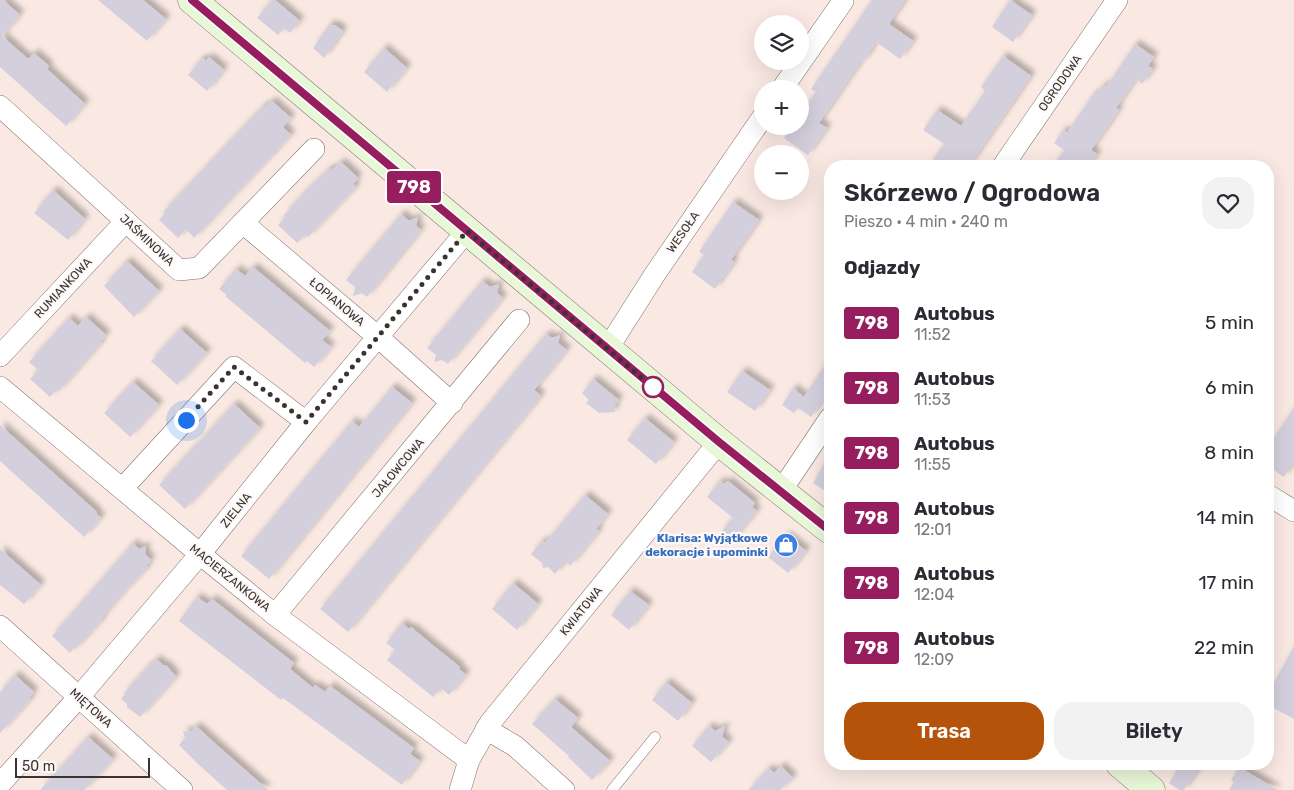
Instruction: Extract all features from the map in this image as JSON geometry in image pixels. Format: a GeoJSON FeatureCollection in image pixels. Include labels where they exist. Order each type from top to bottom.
{"type":"FeatureCollection","features":[{"type":"Feature","properties":{"kind":"street"},"geometry":{"type":"LineString","coordinates":[[193,0],[719,442],[824,525]]}},
{"type":"Feature","properties":{"kind":"street","name":"OGRODOWA"},"geometry":{"type":"LineString","coordinates":[[1007,160],[1117,0]]}},
{"type":"Feature","properties":{"kind":"street"},"geometry":{"type":"LineString","coordinates":[[788,80],[843,1]]}},
{"type":"Feature","properties":{"kind":"street","name":"JAŚMINOWA"},"geometry":{"type":"LineString","coordinates":[[0,106],[179,270],[199,268],[314,149]]}},
{"type":"Feature","properties":{"kind":"street","name":"WESOŁA"},"geometry":{"type":"LineString","coordinates":[[608,348],[655,274],[754,130]]}},
{"type":"Feature","properties":{"kind":"street","name":"RUMIANKOWA"},"geometry":{"type":"LineString","coordinates":[[0,356],[126,221]]}},
{"type":"Feature","properties":{"kind":"street","name":"ŁOPIANOWA"},"geometry":{"type":"LineString","coordinates":[[243,223],[378,337],[452,403]]}},
{"type":"Feature","properties":{"kind":"street","name":"ZIELNA"},"geometry":{"type":"LineString","coordinates":[[0,784],[79,698],[200,554],[306,422],[467,231]]}},
{"type":"Feature","properties":{"kind":"street","name":"JAŁOWCOWA"},"geometry":{"type":"LineString","coordinates":[[275,615],[519,320]]}},
{"type":"Feature","properties":{"kind":"street"},"geometry":{"type":"LineString","coordinates":[[122,489],[234,367],[306,422]]}},
{"type":"Feature","properties":{"kind":"street","name":"MACIERZANKOWA"},"geometry":{"type":"LineString","coordinates":[[0,387],[275,615],[469,760]]}},
{"type":"Feature","properties":{"kind":"street"},"geometry":{"type":"LineString","coordinates":[[781,491],[824,427]]}},
{"type":"Feature","properties":{"kind":"street","name":"KWIATOWA"},"geometry":{"type":"LineString","coordinates":[[460,790],[469,760],[490,723],[719,442]]}},
{"type":"Feature","properties":{"kind":"street"},"geometry":{"type":"LineString","coordinates":[[1274,499],[1294,511]]}},
{"type":"Feature","properties":{"kind":"street","name":"MIĘTOWA"},"geometry":{"type":"LineString","coordinates":[[0,626],[182,790]]}},
{"type":"Feature","properties":{"kind":"street"},"geometry":{"type":"LineString","coordinates":[[486,729],[515,746],[564,790]]}},
{"type":"Feature","properties":{"kind":"street"},"geometry":{"type":"LineString","coordinates":[[1127,770],[1151,790]]}},
{"type":"Feature","properties":{"kind":"lane"},"geometry":{"type":"LineString","coordinates":[[612,790],[655,737]]}},
{"type":"Feature","properties":{"kind":"building"},"geometry":{"type":"Polygon","coordinates":[[[0,0],[3,0],[20,15],[2,36],[28,59],[34,53],[49,66],[47,69],[85,104],[66,126],[0,67],[0,0]]]}},
{"type":"Feature","properties":{"kind":"building"},"geometry":{"type":"Polygon","coordinates":[[[98,0],[143,0],[166,19],[147,41],[98,0]]]}},
{"type":"Feature","properties":{"kind":"building"},"geometry":{"type":"Polygon","coordinates":[[[272,0],[275,0],[300,21],[290,33],[284,28],[278,35],[257,18],[272,0]]]}},
{"type":"Feature","properties":{"kind":"building"},"geometry":{"type":"Polygon","coordinates":[[[872,0],[905,0],[889,24],[913,41],[900,59],[876,42],[819,123],[827,128],[809,154],[809,145],[794,145],[784,138],[786,135],[809,135],[809,102],[816,92],[811,89],[872,0]]]}},
{"type":"Feature","properties":{"kind":"building"},"geometry":{"type":"Polygon","coordinates":[[[1010,0],[1032,15],[1013,42],[992,27],[1010,0]]]}},
{"type":"Feature","properties":{"kind":"building"},"geometry":{"type":"Polygon","coordinates":[[[329,25],[335,25],[343,31],[324,58],[313,48],[329,25]]]}},
{"type":"Feature","properties":{"kind":"building"},"geometry":{"type":"Polygon","coordinates":[[[1135,44],[1154,57],[1148,66],[1153,69],[1142,84],[1136,79],[1116,108],[1119,110],[1091,150],[1097,154],[1093,160],[1057,160],[1064,150],[1054,143],[1063,130],[1067,133],[1094,93],[1096,95],[1103,85],[1106,87],[1135,44]]]}},
{"type":"Feature","properties":{"kind":"building"},"geometry":{"type":"Polygon","coordinates":[[[384,48],[407,68],[387,92],[364,72],[384,48]]]}},
{"type":"Feature","properties":{"kind":"building"},"geometry":{"type":"Polygon","coordinates":[[[1003,56],[1031,76],[973,160],[933,160],[944,144],[923,130],[937,110],[961,126],[985,91],[981,87],[1003,56]]]}},
{"type":"Feature","properties":{"kind":"building"},"geometry":{"type":"Polygon","coordinates":[[[209,57],[224,70],[207,91],[188,75],[202,58],[206,61],[209,57]]]}},
{"type":"Feature","properties":{"kind":"building"},"geometry":{"type":"Polygon","coordinates":[[[272,101],[291,118],[283,127],[291,135],[194,238],[186,229],[178,238],[159,220],[165,213],[163,212],[264,105],[265,107],[272,101]]]}},
{"type":"Feature","properties":{"kind":"building"},"geometry":{"type":"Polygon","coordinates":[[[341,162],[358,178],[353,184],[356,187],[308,237],[305,235],[297,243],[278,225],[286,217],[284,215],[304,193],[330,168],[332,170],[341,162]]]}},
{"type":"Feature","properties":{"kind":"building"},"geometry":{"type":"Polygon","coordinates":[[[53,190],[85,219],[68,240],[34,213],[53,190]]]}},
{"type":"Feature","properties":{"kind":"building"},"geometry":{"type":"Polygon","coordinates":[[[733,202],[759,220],[731,260],[734,262],[715,289],[692,272],[704,255],[699,252],[733,202]]]}},
{"type":"Feature","properties":{"kind":"building"},"geometry":{"type":"Polygon","coordinates":[[[401,214],[409,221],[418,217],[416,226],[421,230],[367,297],[362,293],[353,296],[355,287],[346,280],[401,214]]]}},
{"type":"Feature","properties":{"kind":"building"},"geometry":{"type":"Polygon","coordinates":[[[127,261],[159,291],[134,317],[104,286],[127,261]]]}},
{"type":"Feature","properties":{"kind":"building"},"geometry":{"type":"Polygon","coordinates":[[[253,267],[330,331],[322,340],[331,347],[314,367],[307,361],[305,363],[219,289],[236,269],[245,276],[253,267]]]}},
{"type":"Feature","properties":{"kind":"building"},"geometry":{"type":"Polygon","coordinates":[[[482,281],[490,287],[499,284],[497,293],[503,298],[448,364],[442,360],[434,362],[436,355],[427,348],[482,281]]]}},
{"type":"Feature","properties":{"kind":"building"},"geometry":{"type":"Polygon","coordinates":[[[86,317],[106,335],[58,392],[56,390],[50,397],[30,379],[38,370],[29,362],[69,318],[78,326],[86,317]]]}},
{"type":"Feature","properties":{"kind":"building"},"geometry":{"type":"Polygon","coordinates":[[[180,329],[207,353],[177,385],[151,361],[180,329]]]}},
{"type":"Feature","properties":{"kind":"building"},"geometry":{"type":"Polygon","coordinates":[[[546,334],[552,338],[560,335],[558,343],[567,350],[534,390],[541,396],[348,632],[320,609],[546,334]]]}},
{"type":"Feature","properties":{"kind":"building"},"geometry":{"type":"Polygon","coordinates":[[[824,366],[824,398],[811,417],[798,408],[794,413],[782,405],[793,388],[804,397],[824,366]]]}},
{"type":"Feature","properties":{"kind":"building"},"geometry":{"type":"Polygon","coordinates":[[[742,371],[770,390],[755,411],[727,392],[742,371]]]}},
{"type":"Feature","properties":{"kind":"building"},"geometry":{"type":"Polygon","coordinates":[[[593,379],[619,400],[614,406],[615,412],[599,413],[586,403],[589,400],[582,393],[593,379]]]}},
{"type":"Feature","properties":{"kind":"building"},"geometry":{"type":"Polygon","coordinates":[[[133,382],[159,405],[130,437],[104,413],[133,382]]]}},
{"type":"Feature","properties":{"kind":"building"},"geometry":{"type":"Polygon","coordinates":[[[392,387],[412,403],[269,579],[241,556],[352,421],[359,427],[392,387]]]}},
{"type":"Feature","properties":{"kind":"building"},"geometry":{"type":"Polygon","coordinates":[[[234,404],[260,428],[185,509],[159,485],[234,404]]]}},
{"type":"Feature","properties":{"kind":"building"},"geometry":{"type":"Polygon","coordinates":[[[1294,408],[1294,461],[1284,477],[1274,470],[1274,438],[1294,408]]]}},
{"type":"Feature","properties":{"kind":"building"},"geometry":{"type":"Polygon","coordinates":[[[645,418],[674,442],[656,464],[627,440],[645,418]]]}},
{"type":"Feature","properties":{"kind":"building"},"geometry":{"type":"Polygon","coordinates":[[[0,425],[97,512],[101,518],[84,537],[0,461],[0,425]]]}},
{"type":"Feature","properties":{"kind":"building"},"geometry":{"type":"Polygon","coordinates":[[[824,464],[824,490],[813,483],[824,464]]]}},
{"type":"Feature","properties":{"kind":"building"},"geometry":{"type":"Polygon","coordinates":[[[720,481],[724,484],[728,481],[755,503],[752,507],[757,511],[733,540],[721,532],[733,518],[707,497],[720,481]]]}},
{"type":"Feature","properties":{"kind":"building"},"geometry":{"type":"Polygon","coordinates":[[[585,495],[608,514],[596,529],[599,531],[570,566],[565,561],[555,574],[548,567],[543,568],[542,563],[531,554],[542,541],[545,543],[585,495]]]}},
{"type":"Feature","properties":{"kind":"building"},"geometry":{"type":"Polygon","coordinates":[[[786,535],[806,551],[788,573],[768,557],[786,535]]]}},
{"type":"Feature","properties":{"kind":"building"},"geometry":{"type":"Polygon","coordinates":[[[133,543],[139,549],[146,546],[145,554],[151,560],[146,566],[148,567],[121,595],[102,620],[70,653],[52,636],[133,543]]]}},
{"type":"Feature","properties":{"kind":"building"},"geometry":{"type":"Polygon","coordinates":[[[0,549],[41,585],[24,604],[0,585],[0,549]]]}},
{"type":"Feature","properties":{"kind":"building"},"geometry":{"type":"Polygon","coordinates":[[[513,583],[538,604],[517,630],[492,609],[513,583]]]}},
{"type":"Feature","properties":{"kind":"building"},"geometry":{"type":"Polygon","coordinates":[[[630,591],[649,605],[629,630],[611,615],[630,591]]]}},
{"type":"Feature","properties":{"kind":"building"},"geometry":{"type":"Polygon","coordinates":[[[197,597],[207,604],[212,599],[294,663],[290,669],[313,688],[315,685],[325,692],[330,686],[414,748],[410,754],[420,761],[402,785],[283,698],[281,700],[179,621],[197,597]]]}},
{"type":"Feature","properties":{"kind":"building"},"geometry":{"type":"Polygon","coordinates":[[[402,623],[409,629],[411,627],[460,667],[459,669],[466,675],[449,695],[441,688],[433,697],[387,660],[395,650],[386,643],[402,623]]]}},
{"type":"Feature","properties":{"kind":"building"},"geometry":{"type":"Polygon","coordinates":[[[1294,646],[1294,719],[1274,708],[1274,683],[1294,646]]]}},
{"type":"Feature","properties":{"kind":"building"},"geometry":{"type":"Polygon","coordinates":[[[156,659],[163,665],[166,665],[176,677],[140,717],[127,707],[127,704],[121,699],[124,693],[156,659]]]}},
{"type":"Feature","properties":{"kind":"building"},"geometry":{"type":"Polygon","coordinates":[[[15,675],[34,692],[29,698],[31,699],[0,733],[0,692],[15,675]]]}},
{"type":"Feature","properties":{"kind":"building"},"geometry":{"type":"Polygon","coordinates":[[[666,682],[692,703],[678,721],[652,700],[666,682]]]}},
{"type":"Feature","properties":{"kind":"building"},"geometry":{"type":"Polygon","coordinates":[[[555,699],[578,718],[571,727],[610,761],[592,780],[569,756],[532,724],[555,699]]]}},
{"type":"Feature","properties":{"kind":"building"},"geometry":{"type":"Polygon","coordinates":[[[196,726],[268,790],[227,790],[179,745],[185,738],[183,731],[191,732],[196,726]]]}},
{"type":"Feature","properties":{"kind":"building"},"geometry":{"type":"Polygon","coordinates":[[[709,726],[715,731],[725,726],[722,737],[729,742],[711,762],[692,746],[709,726]]]}},
{"type":"Feature","properties":{"kind":"building"},"geometry":{"type":"Polygon","coordinates":[[[88,737],[113,759],[94,780],[84,790],[40,790],[88,737]]]}},
{"type":"Feature","properties":{"kind":"building"},"geometry":{"type":"Polygon","coordinates":[[[781,766],[793,778],[780,790],[748,790],[769,768],[774,773],[781,766]]]}},
{"type":"Feature","properties":{"kind":"building"},"geometry":{"type":"Polygon","coordinates":[[[1177,770],[1198,770],[1184,790],[1179,790],[1169,783],[1177,770]]]}},
{"type":"Feature","properties":{"kind":"building"},"geometry":{"type":"Polygon","coordinates":[[[1237,770],[1244,770],[1278,790],[1229,790],[1234,782],[1231,780],[1237,770]]]}},
{"type":"Feature","properties":{"kind":"bus line","name":"798"},"geometry":{"type":"LineString","coordinates":[[192,0],[719,442],[824,526]]}},
{"type":"Feature","properties":{"kind":"place","name":"Klarisa: Wyjątkowe dekoracje i upominki"},"geometry":{"type":"Point","coordinates":[786,545]}},
{"type":"Feature","properties":{"kind":"route"},"geometry":{"type":"LineString","coordinates":[[186,420],[234,367],[306,422],[467,231],[653,387]]}}]}
